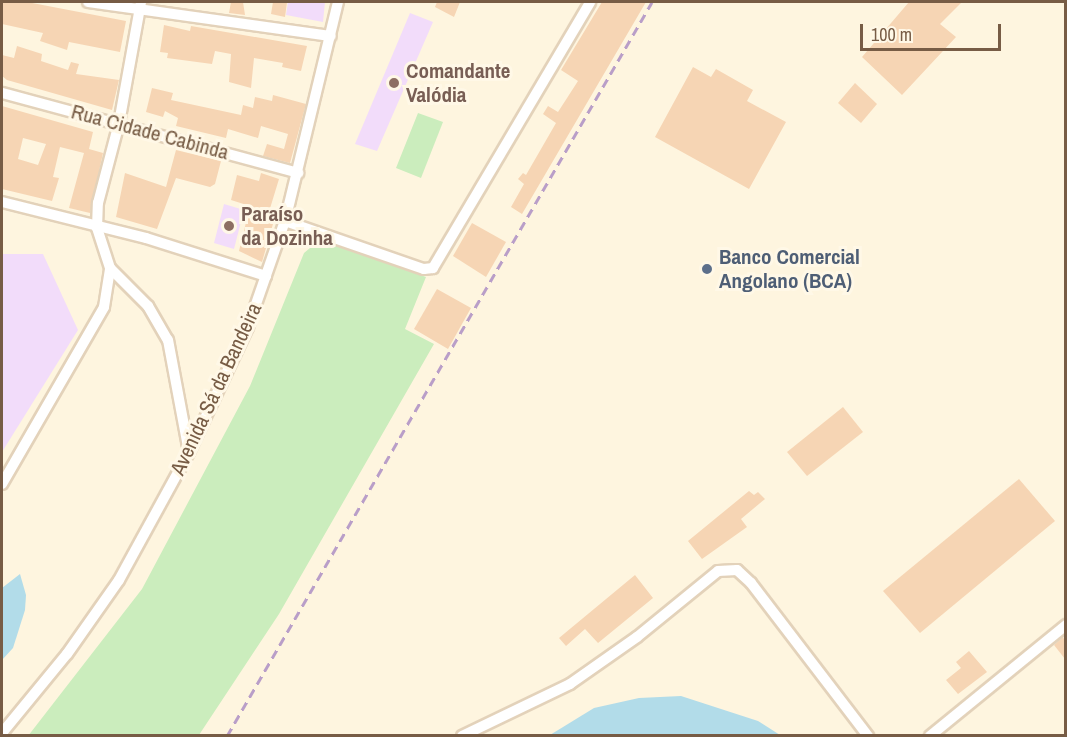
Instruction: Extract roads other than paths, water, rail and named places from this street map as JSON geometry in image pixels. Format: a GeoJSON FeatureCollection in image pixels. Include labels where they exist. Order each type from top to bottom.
{"type":"FeatureCollection","features":[{"type":"Feature","properties":{"kind":"street"},"geometry":{"type":"LineString","coordinates":[[88,2],[141,6],[331,36]]}},
{"type":"Feature","properties":{"kind":"street","name":"Avenida Sá da Bandeira"},"geometry":{"type":"LineString","coordinates":[[2,733],[67,654],[119,580],[189,452],[248,327],[285,221],[338,2]]}},
{"type":"Feature","properties":{"kind":"street"},"geometry":{"type":"LineString","coordinates":[[285,221],[424,269],[433,268],[590,2]]}},
{"type":"Feature","properties":{"kind":"street"},"geometry":{"type":"LineString","coordinates":[[141,6],[119,123],[98,203],[97,228],[110,268],[152,311],[168,340],[189,452]]}},
{"type":"Feature","properties":{"kind":"street","name":"Rua Cidade Cabinda"},"geometry":{"type":"LineString","coordinates":[[2,93],[298,173]]}},
{"type":"Feature","properties":{"kind":"street"},"geometry":{"type":"LineString","coordinates":[[2,202],[97,228],[146,238],[266,276]]}},
{"type":"Feature","properties":{"kind":"street"},"geometry":{"type":"LineString","coordinates":[[2,484],[104,307],[110,268]]}},
{"type":"Feature","properties":{"kind":"street"},"geometry":{"type":"LineString","coordinates":[[462,735],[570,684],[637,637],[718,571],[737,570],[751,583],[868,735]]}},
{"type":"Feature","properties":{"kind":"street"},"geometry":{"type":"LineString","coordinates":[[930,735],[1065,625]]}},
{"type":"Feature","properties":{"kind":"water"},"geometry":{"type":"Polygon","coordinates":[[[20,574],[26,595],[25,610],[13,648],[2,660],[2,588],[20,574]]]}},
{"type":"Feature","properties":{"kind":"water"},"geometry":{"type":"Polygon","coordinates":[[[681,696],[758,721],[780,735],[550,735],[594,708],[639,698],[681,696]]]}},
{"type":"Feature","properties":{"kind":"railway"},"geometry":{"type":"LineString","coordinates":[[227,736],[652,2]]}},
{"type":"Feature","properties":{"kind":"place","name":"Comandante Valódia"},"geometry":{"type":"Point","coordinates":[394,83]}},
{"type":"Feature","properties":{"kind":"place","name":"Paraíso da Dozinha"},"geometry":{"type":"Point","coordinates":[229,226]}},
{"type":"Feature","properties":{"kind":"place","name":"Banco Comercial Angolano (BCA)"},"geometry":{"type":"Point","coordinates":[707,269]}}]}
